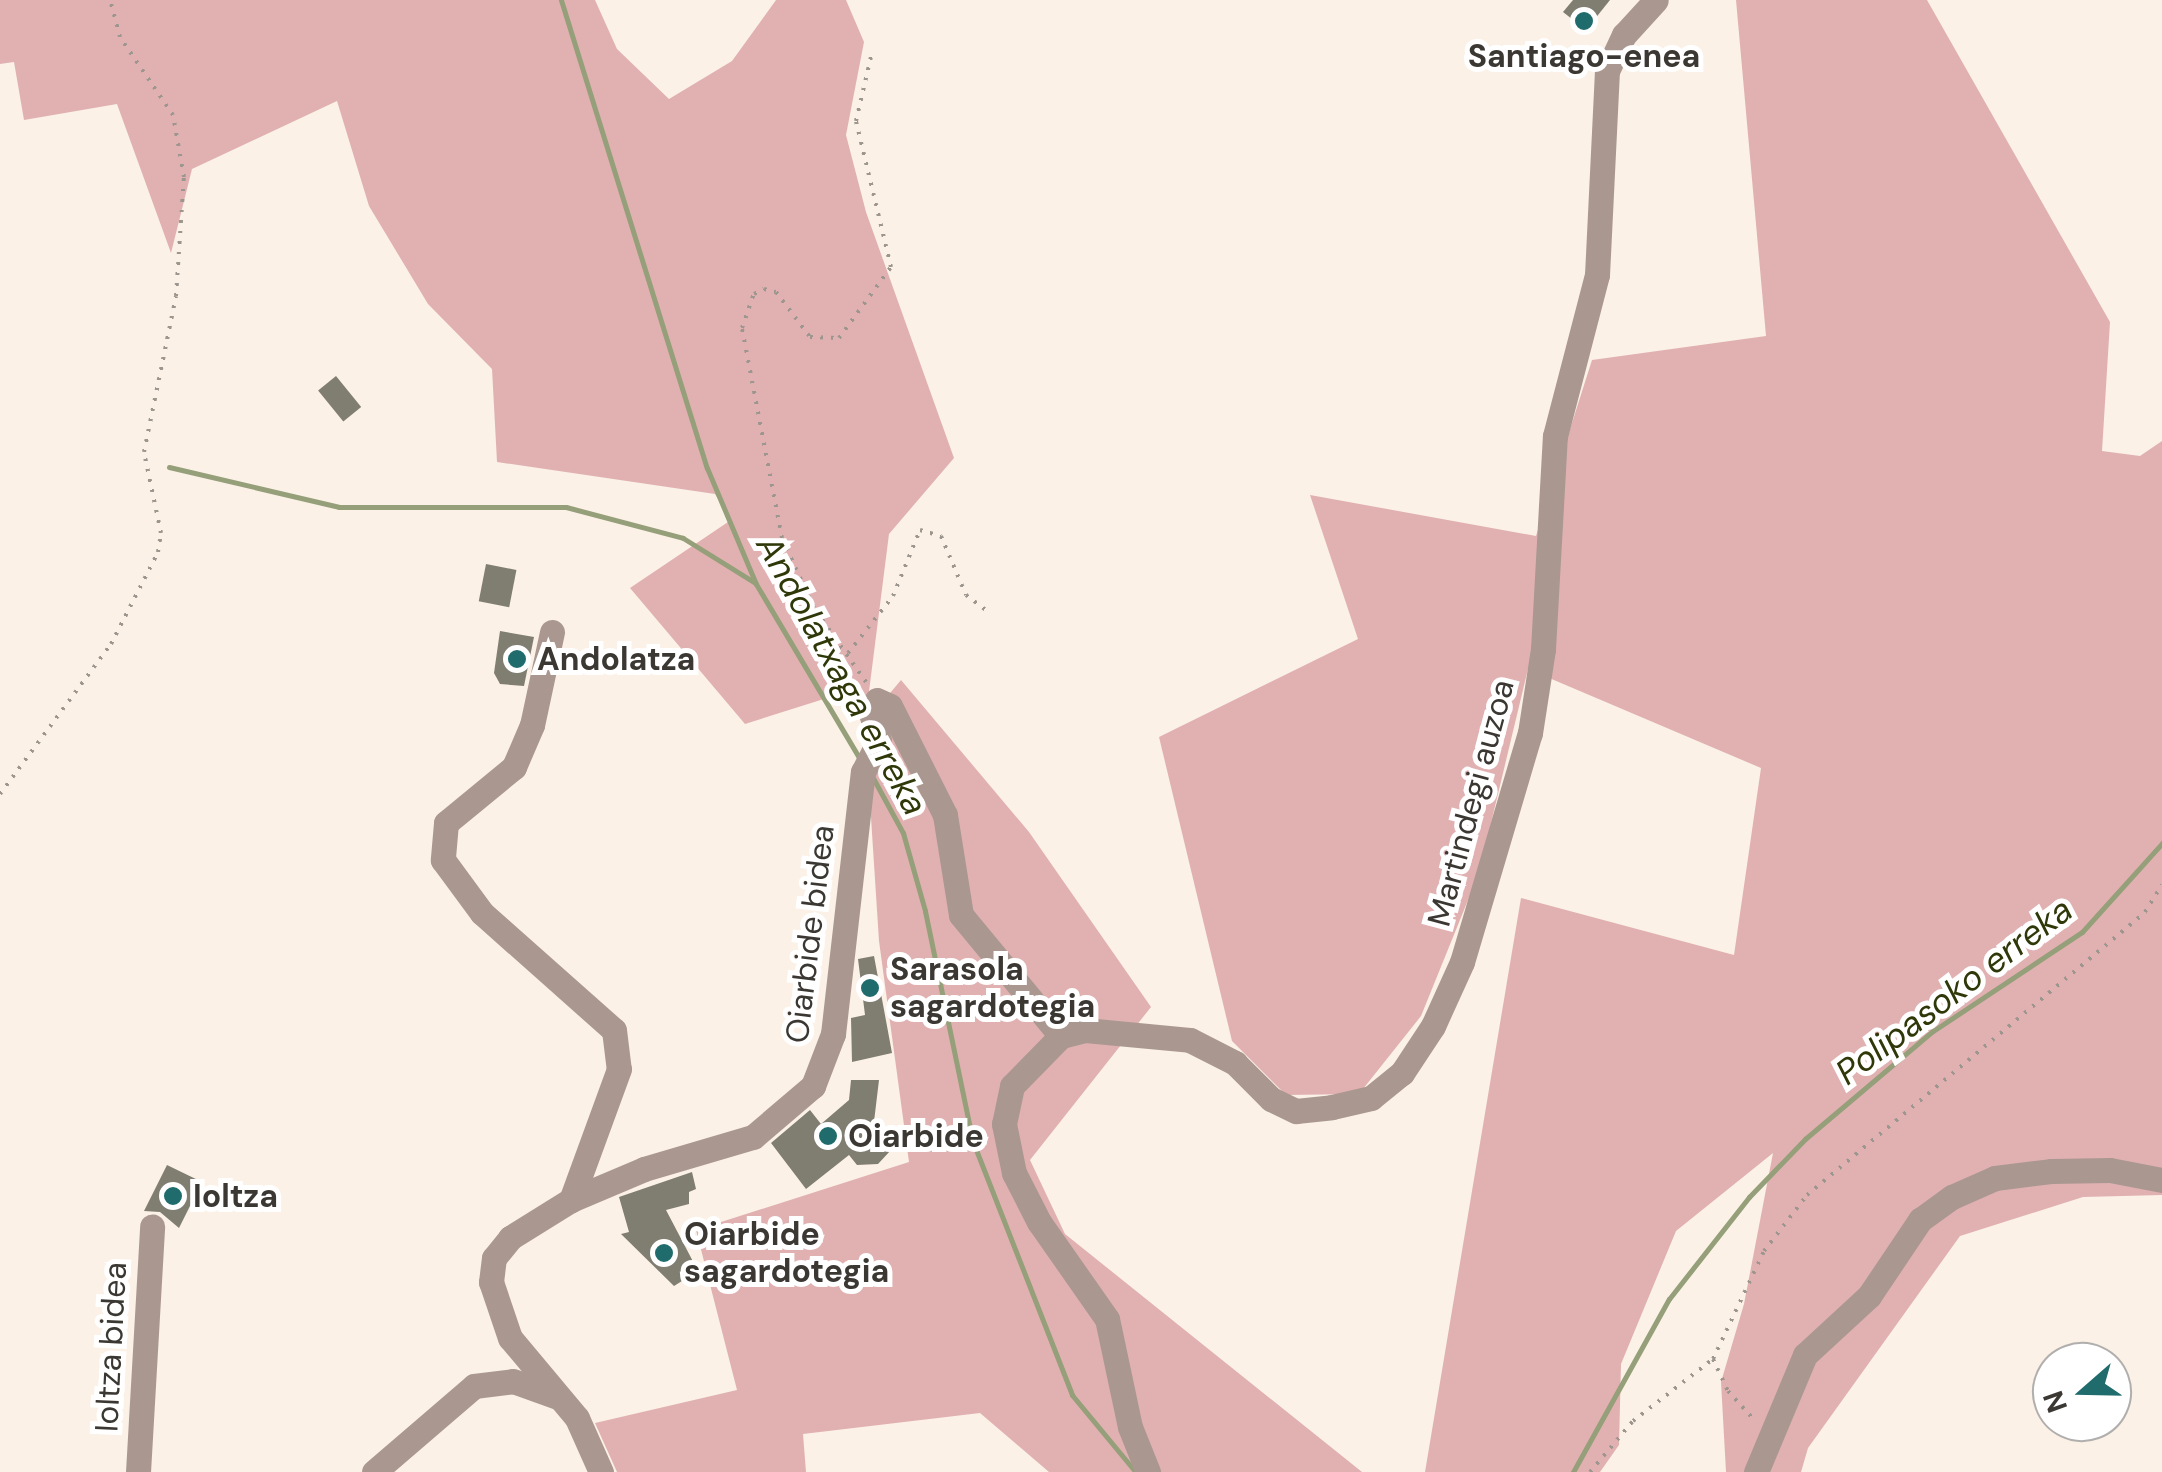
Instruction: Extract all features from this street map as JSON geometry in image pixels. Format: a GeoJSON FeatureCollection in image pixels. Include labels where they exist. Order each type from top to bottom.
{"type":"FeatureCollection","features":[{"type":"Feature","properties":{"kind":"street","name":"Martindegi auzoa"},"geometry":{"type":"LineString","coordinates":[[1062,1036],[1085,1030],[1190,1040],[1224,1056],[1271,1099],[1296,1112],[1371,1098],[1402,1074],[1433,1026],[1462,962],[1530,734],[1542,649],[1555,436],[1597,275],[1607,71],[1624,35],[1656,0]]}},
{"type":"Feature","properties":{"kind":"street"},"geometry":{"type":"LineString","coordinates":[[552,632],[532,725],[514,767],[446,823],[444,860],[482,912],[614,1030],[620,1069],[571,1200]]}},
{"type":"Feature","properties":{"kind":"street"},"geometry":{"type":"LineString","coordinates":[[877,700],[890,706],[946,815],[960,915],[1062,1036],[1012,1086],[1004,1124],[1024,1196],[1107,1320],[1130,1428],[1148,1472]]}},
{"type":"Feature","properties":{"kind":"street","name":"Oiarbide bidea"},"geometry":{"type":"LineString","coordinates":[[601,1472],[577,1418],[510,1338],[491,1282],[494,1258],[510,1238],[571,1200],[644,1169],[753,1138],[813,1086],[833,1034],[867,765],[879,740],[870,708],[877,700]]}},
{"type":"Feature","properties":{"kind":"street"},"geometry":{"type":"LineString","coordinates":[[1756,1472],[1805,1355],[1869,1296],[1920,1220],[1952,1197],[1995,1178],[2051,1170],[2110,1170],[2162,1180]]}},
{"type":"Feature","properties":{"kind":"street","name":"Ioltza bidea"},"geometry":{"type":"LineString","coordinates":[[138,1472],[152,1226]]}},
{"type":"Feature","properties":{"kind":"street"},"geometry":{"type":"LineString","coordinates":[[374,1472],[474,1386],[513,1381],[558,1397]]}},
{"type":"Feature","properties":{"kind":"path"},"geometry":{"type":"LineString","coordinates":[[0,794],[111,644],[158,552],[161,532],[144,452],[176,296],[184,177],[173,115],[120,37],[110,0]]}},
{"type":"Feature","properties":{"kind":"path"},"geometry":{"type":"LineString","coordinates":[[872,52],[856,121],[891,267],[855,324],[826,341],[796,326],[776,292],[754,294],[742,328],[743,351],[782,538],[814,608],[877,700]]}},
{"type":"Feature","properties":{"kind":"path"},"geometry":{"type":"LineString","coordinates":[[848,653],[892,596],[920,530],[941,536],[966,595],[986,610]]}},
{"type":"Feature","properties":{"kind":"path"},"geometry":{"type":"LineString","coordinates":[[1590,1472],[1633,1421],[1713,1359],[1764,1251],[1807,1195],[2144,912],[2162,885]]}},
{"type":"Feature","properties":{"kind":"path"},"geometry":{"type":"LineString","coordinates":[[1713,1359],[1728,1391],[1770,1436]]}},
{"type":"Feature","properties":{"kind":"shaded area"},"geometry":{"type":"Polygon","coordinates":[[[0,0],[595,0],[617,49],[669,99],[732,61],[776,0],[846,0],[864,42],[846,135],[866,212],[954,458],[889,534],[865,723],[901,680],[1029,832],[1151,1007],[1030,1160],[1065,1234],[1362,1472],[1049,1472],[980,1413],[803,1434],[806,1472],[617,1472],[595,1423],[737,1390],[696,1230],[909,1162],[879,941],[865,725],[846,692],[745,724],[630,588],[731,520],[715,494],[497,462],[492,369],[428,304],[369,206],[337,101],[192,169],[171,253],[117,104],[24,120],[14,62],[0,64],[0,0]]]}},
{"type":"Feature","properties":{"kind":"shaded area"},"geometry":{"type":"Polygon","coordinates":[[[1736,0],[1927,0],[2110,322],[2102,451],[2140,456],[2162,441],[2162,1195],[2083,1197],[1960,1236],[1808,1448],[1801,1472],[1726,1472],[1721,1382],[1744,1304],[1773,1153],[1676,1231],[1621,1364],[1619,1445],[1600,1472],[1425,1472],[1521,898],[1734,955],[1761,768],[1528,669],[1479,873],[1421,1016],[1359,1094],[1286,1095],[1232,1041],[1159,737],[1358,639],[1310,495],[1536,536],[1592,360],[1766,336],[1736,0]]]}},
{"type":"Feature","properties":{"kind":"building","name":"Santiago-enea"},"geometry":{"type":"Polygon","coordinates":[[[1573,0],[1610,0],[1586,30],[1563,12],[1573,0]]]}},
{"type":"Feature","properties":{"kind":"building"},"geometry":{"type":"Polygon","coordinates":[[[336,376],[361,407],[343,422],[318,390],[336,376]]]}},
{"type":"Feature","properties":{"kind":"building"},"geometry":{"type":"Polygon","coordinates":[[[486,564],[516,570],[509,607],[479,601],[486,564]]]}},
{"type":"Feature","properties":{"kind":"building","name":"Andolatza"},"geometry":{"type":"Polygon","coordinates":[[[500,631],[534,637],[524,686],[500,684],[494,673],[500,631]]]}},
{"type":"Feature","properties":{"kind":"building","name":"Sarasola sagardotegia"},"geometry":{"type":"Polygon","coordinates":[[[874,956],[892,1053],[852,1062],[851,1018],[865,1015],[858,959],[874,956]]]}},
{"type":"Feature","properties":{"kind":"building","name":"Oiarbide"},"geometry":{"type":"Polygon","coordinates":[[[851,1080],[879,1080],[873,1130],[891,1150],[878,1164],[857,1165],[849,1155],[806,1189],[771,1143],[810,1110],[821,1124],[849,1100],[851,1080]]]}},
{"type":"Feature","properties":{"kind":"building","name":"Ioltza"},"geometry":{"type":"Polygon","coordinates":[[[167,1165],[202,1182],[179,1228],[160,1212],[144,1211],[167,1165]]]}},
{"type":"Feature","properties":{"kind":"building"},"geometry":{"type":"Polygon","coordinates":[[[692,1172],[696,1189],[689,1192],[689,1204],[666,1210],[698,1271],[674,1286],[621,1234],[629,1232],[619,1197],[692,1172]]]}},
{"type":"Feature","properties":{"kind":"waterway","name":"Andolatxaga erreka"},"geometry":{"type":"LineString","coordinates":[[561,0],[707,468],[756,584],[861,761]]}},
{"type":"Feature","properties":{"kind":"waterway"},"geometry":{"type":"LineString","coordinates":[[169,467],[339,507],[566,507],[683,538],[754,582]]}},
{"type":"Feature","properties":{"kind":"waterway","name":"Andolatxaga erreka"},"geometry":{"type":"LineString","coordinates":[[873,778],[903,833],[925,911],[973,1142],[1072,1395],[1134,1470]]}},
{"type":"Feature","properties":{"kind":"waterway","name":"Polipasoko erreka"},"geometry":{"type":"LineString","coordinates":[[1573,1472],[1669,1299],[1749,1197],[1805,1139],[1933,1031],[2082,932],[2162,843]]}},
{"type":"Feature","properties":{"kind":"place","name":"Santiago-enea"},"geometry":{"type":"Point","coordinates":[1584,21]}},
{"type":"Feature","properties":{"kind":"place","name":"Andolatza"},"geometry":{"type":"Point","coordinates":[517,659]}},
{"type":"Feature","properties":{"kind":"place","name":"Sarasola sagardotegia"},"geometry":{"type":"Point","coordinates":[870,988]}},
{"type":"Feature","properties":{"kind":"place","name":"Oiarbide"},"geometry":{"type":"Point","coordinates":[828,1136]}},
{"type":"Feature","properties":{"kind":"place","name":"Ioltza"},"geometry":{"type":"Point","coordinates":[173,1196]}},
{"type":"Feature","properties":{"kind":"place","name":"Oiarbide sagardotegia"},"geometry":{"type":"Point","coordinates":[664,1253]}}]}
